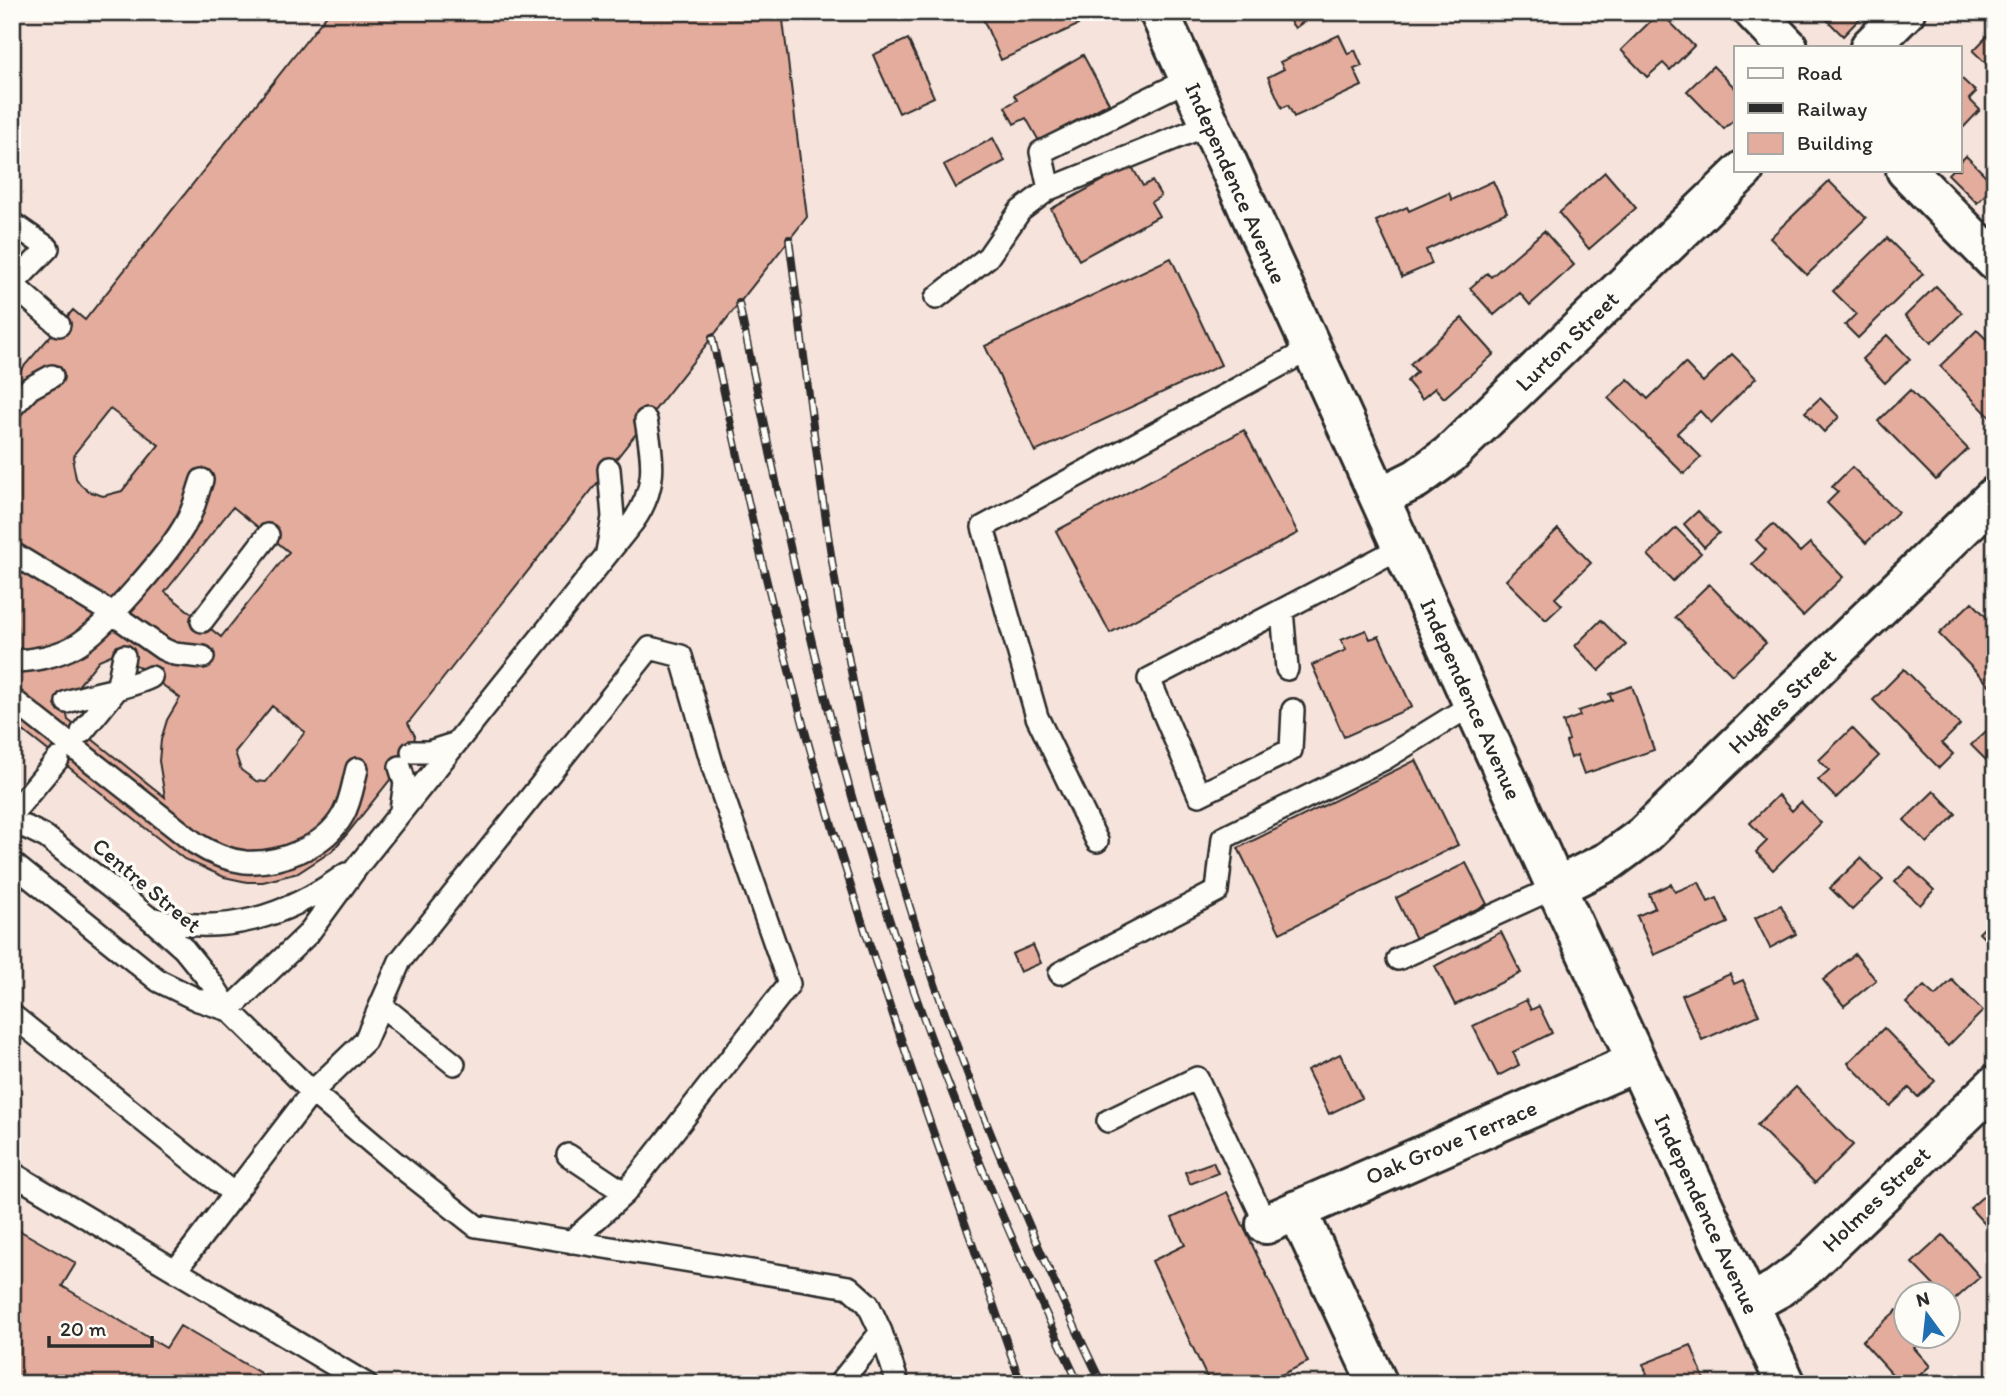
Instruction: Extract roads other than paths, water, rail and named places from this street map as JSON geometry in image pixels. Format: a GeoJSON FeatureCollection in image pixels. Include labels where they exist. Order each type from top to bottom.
{"type":"FeatureCollection","features":[{"type":"Feature","properties":{"kind":"street","name":"Independence Avenue"},"geometry":{"type":"LineString","coordinates":[[1159,12],[1556,887],[1786,1384]]}},
{"type":"Feature","properties":{"kind":"street"},"geometry":{"type":"LineString","coordinates":[[1754,12],[1786,46]]}},
{"type":"Feature","properties":{"kind":"street"},"geometry":{"type":"LineString","coordinates":[[1871,46],[1905,12]]}},
{"type":"Feature","properties":{"kind":"street","name":"Lurton Street"},"geometry":{"type":"LineString","coordinates":[[1380,497],[1416,479],[1449,455],[1742,172]]}},
{"type":"Feature","properties":{"kind":"street"},"geometry":{"type":"LineString","coordinates":[[1908,172],[1995,261]]}},
{"type":"Feature","properties":{"kind":"street","name":"Hughes Street"},"geometry":{"type":"LineString","coordinates":[[1556,887],[1609,861],[1643,836],[1995,496]]}},
{"type":"Feature","properties":{"kind":"street","name":"Oak Grove Terrace"},"geometry":{"type":"LineString","coordinates":[[1282,1217],[1636,1062]]}},
{"type":"Feature","properties":{"kind":"street","name":"Holmes Street"},"geometry":{"type":"LineString","coordinates":[[1750,1304],[1805,1268],[1995,1085]]}},
{"type":"Feature","properties":{"kind":"street"},"geometry":{"type":"LineString","coordinates":[[1282,1217],[1378,1384]]}},
{"type":"Feature","properties":{"kind":"lane"},"geometry":{"type":"LineString","coordinates":[[1049,189],[1041,152],[1189,79]]}},
{"type":"Feature","properties":{"kind":"lane"},"geometry":{"type":"LineString","coordinates":[[936,298],[988,257],[1020,211],[1049,189],[1210,124]]}},
{"type":"Feature","properties":{"kind":"lane"},"geometry":{"type":"LineString","coordinates":[[12,223],[48,247],[12,284],[60,325]]}},
{"type":"Feature","properties":{"kind":"lane"},"geometry":{"type":"LineString","coordinates":[[1097,841],[1037,717],[983,527],[1312,348]]}},
{"type":"Feature","properties":{"kind":"lane"},"geometry":{"type":"LineString","coordinates":[[12,407],[30,388],[52,376]]}},
{"type":"Feature","properties":{"kind":"lane"},"geometry":{"type":"LineString","coordinates":[[229,1010],[308,934],[357,867],[643,507],[650,489],[651,451],[646,421]]}},
{"type":"Feature","properties":{"kind":"lane"},"geometry":{"type":"LineString","coordinates":[[607,554],[612,517],[609,469]]}},
{"type":"Feature","properties":{"kind":"lane"},"geometry":{"type":"LineString","coordinates":[[12,661],[58,653],[76,646],[113,614],[180,535],[190,517],[202,480]]}},
{"type":"Feature","properties":{"kind":"lane"},"geometry":{"type":"LineString","coordinates":[[202,621],[268,535]]}},
{"type":"Feature","properties":{"kind":"lane"},"geometry":{"type":"LineString","coordinates":[[1293,710],[1291,750],[1199,795],[1149,679],[1402,547]]}},
{"type":"Feature","properties":{"kind":"lane"},"geometry":{"type":"LineString","coordinates":[[12,553],[113,614],[163,649],[174,654],[202,657]]}},
{"type":"Feature","properties":{"kind":"lane"},"geometry":{"type":"LineString","coordinates":[[1282,610],[1287,668]]}},
{"type":"Feature","properties":{"kind":"lane"},"geometry":{"type":"LineString","coordinates":[[176,1270],[312,1091],[365,1041],[400,961],[650,648],[681,656],[713,767],[789,984],[625,1193],[571,1242]]}},
{"type":"Feature","properties":{"kind":"lane"},"geometry":{"type":"LineString","coordinates":[[82,732],[117,689],[124,656]]}},
{"type":"Feature","properties":{"kind":"lane"},"geometry":{"type":"LineString","coordinates":[[67,702],[150,677]]}},
{"type":"Feature","properties":{"kind":"lane"},"geometry":{"type":"LineString","coordinates":[[12,699],[195,843],[209,852],[243,862],[281,858],[316,843],[343,817],[357,769]]}},
{"type":"Feature","properties":{"kind":"lane"},"geometry":{"type":"LineString","coordinates":[[1060,974],[1217,891],[1223,838],[1384,759],[1474,704]]}},
{"type":"Feature","properties":{"kind":"lane"},"geometry":{"type":"LineString","coordinates":[[401,812],[406,760],[456,743]]}},
{"type":"Feature","properties":{"kind":"lane"},"geometry":{"type":"LineString","coordinates":[[12,814],[58,760]]}},
{"type":"Feature","properties":{"kind":"lane","name":"Centre Street"},"geometry":{"type":"LineString","coordinates":[[12,827],[26,827],[46,837],[148,917],[200,966],[229,1010],[312,1091],[392,1160],[476,1226],[849,1287],[867,1304],[881,1332],[898,1384]]}},
{"type":"Feature","properties":{"kind":"lane","name":"Centre Street"},"geometry":{"type":"LineString","coordinates":[[12,863],[159,981],[198,1000],[229,1010]]}},
{"type":"Feature","properties":{"kind":"lane"},"geometry":{"type":"LineString","coordinates":[[148,917],[187,926],[229,925],[250,921],[316,894],[357,867]]}},
{"type":"Feature","properties":{"kind":"lane"},"geometry":{"type":"LineString","coordinates":[[1398,959],[1556,887]]}},
{"type":"Feature","properties":{"kind":"lane"},"geometry":{"type":"LineString","coordinates":[[381,1005],[454,1064]]}},
{"type":"Feature","properties":{"kind":"lane"},"geometry":{"type":"LineString","coordinates":[[12,1015],[234,1194]]}},
{"type":"Feature","properties":{"kind":"lane"},"geometry":{"type":"LineString","coordinates":[[1108,1121],[1198,1078],[1282,1217]]}},
{"type":"Feature","properties":{"kind":"lane"},"geometry":{"type":"LineString","coordinates":[[568,1154],[625,1193]]}},
{"type":"Feature","properties":{"kind":"lane"},"geometry":{"type":"LineString","coordinates":[[12,1173],[366,1384]]}},
{"type":"Feature","properties":{"kind":"lane"},"geometry":{"type":"LineString","coordinates":[[839,1384],[881,1332]]}},
{"type":"Feature","properties":{"kind":"railway"},"geometry":{"type":"LineString","coordinates":[[789,239],[833,566],[856,696],[891,842],[914,921],[969,1078],[1032,1233],[1102,1384]]}},
{"type":"Feature","properties":{"kind":"railway"},"geometry":{"type":"LineString","coordinates":[[739,303],[824,692],[881,893],[957,1107],[1016,1247],[1079,1384]]}},
{"type":"Feature","properties":{"kind":"railway"},"geometry":{"type":"LineString","coordinates":[[712,337],[781,641],[831,822],[899,1034],[1021,1384]]}}]}
